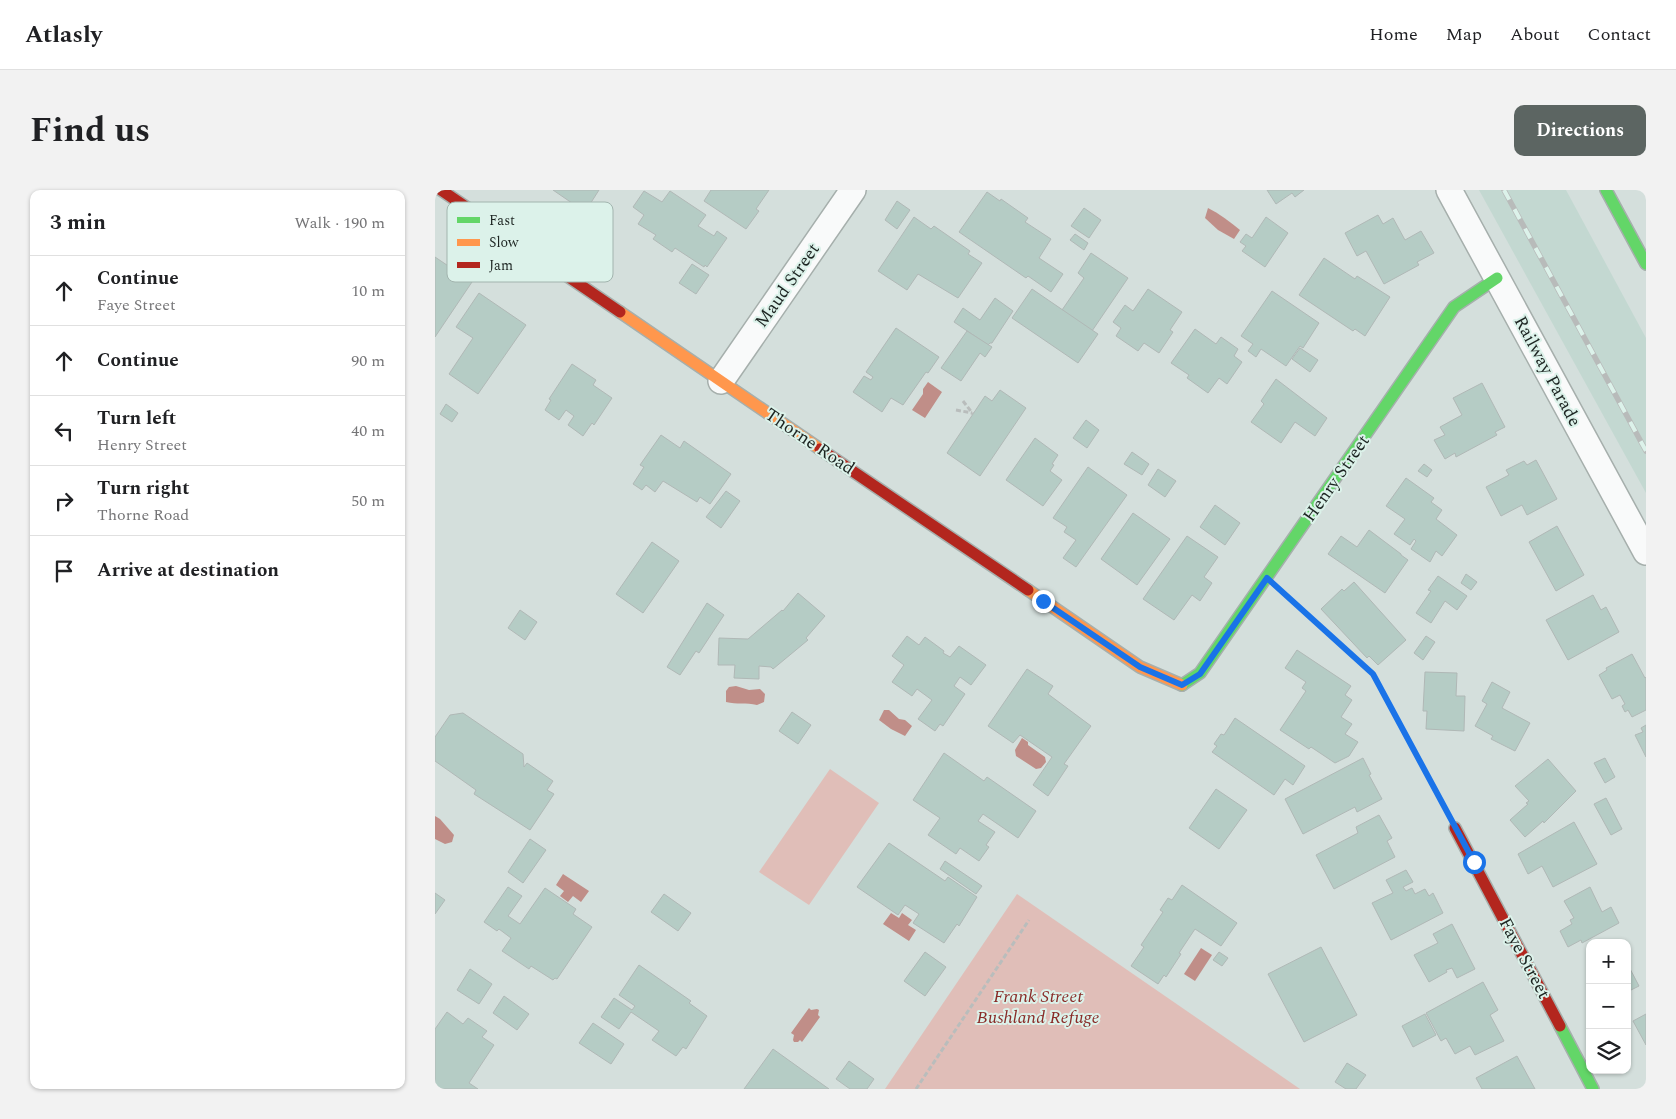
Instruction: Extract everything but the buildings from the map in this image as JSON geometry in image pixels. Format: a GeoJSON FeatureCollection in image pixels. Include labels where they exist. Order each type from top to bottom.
{"type":"FeatureCollection","features":[{"type":"Feature","properties":{"kind":"street","name":"Thorne Road"},"geometry":{"type":"LineString","coordinates":[[441,190],[459,202]]}},
{"type":"Feature","properties":{"kind":"street","name":"Maud Street"},"geometry":{"type":"LineString","coordinates":[[721,381],[853,190]]}},
{"type":"Feature","properties":{"kind":"street","name":"Railway Parade"},"geometry":{"type":"LineString","coordinates":[[1449,190],[1646,552]]}},
{"type":"Feature","properties":{"kind":"street"},"geometry":{"type":"LineString","coordinates":[[1606,190],[1646,264]]}},
{"type":"Feature","properties":{"kind":"street","name":"Henry Street"},"geometry":{"type":"LineString","coordinates":[[1182,685],[1200,674],[1454,307],[1497,278]]}},
{"type":"Feature","properties":{"kind":"street","name":"Thorne Road"},"geometry":{"type":"LineString","coordinates":[[576,282],[1140,667],[1182,685]]}},
{"type":"Feature","properties":{"kind":"street","name":"Faye Street"},"geometry":{"type":"LineString","coordinates":[[1455,828],[1593,1089]]}},
{"type":"Feature","properties":{"kind":"path"},"geometry":{"type":"LineString","coordinates":[[956,410],[972,414],[963,401]]}},
{"type":"Feature","properties":{"kind":"path"},"geometry":{"type":"LineString","coordinates":[[1267,578],[1373,674],[1455,828]]}},
{"type":"Feature","properties":{"kind":"path"},"geometry":{"type":"LineString","coordinates":[[916,1089],[1029,920]]}},
{"type":"Feature","properties":{"kind":"shaded area"},"geometry":{"type":"Polygon","coordinates":[[[1479,190],[1566,190],[1646,338],[1646,493],[1479,190]]]}},
{"type":"Feature","properties":{"kind":"shaded area"},"geometry":{"type":"Polygon","coordinates":[[[1208,208],[1221,215],[1240,230],[1234,239],[1218,230],[1205,218],[1208,208]]]}},
{"type":"Feature","properties":{"kind":"shaded area"},"geometry":{"type":"Polygon","coordinates":[[[928,382],[942,392],[925,418],[912,410],[923,394],[923,389],[928,382]]]}},
{"type":"Feature","properties":{"kind":"shaded area"},"geometry":{"type":"Polygon","coordinates":[[[736,686],[749,690],[760,689],[765,694],[764,702],[757,705],[726,702],[726,691],[729,687],[736,686]]]}},
{"type":"Feature","properties":{"kind":"shaded area"},"geometry":{"type":"Polygon","coordinates":[[[884,710],[889,710],[899,719],[905,720],[912,726],[905,736],[879,720],[884,710]]]}},
{"type":"Feature","properties":{"kind":"shaded area"},"geometry":{"type":"Polygon","coordinates":[[[1022,738],[1028,742],[1028,745],[1045,757],[1046,762],[1041,768],[1036,769],[1016,756],[1015,750],[1022,738]]]}},
{"type":"Feature","properties":{"kind":"shaded area"},"geometry":{"type":"Polygon","coordinates":[[[435,816],[454,835],[452,842],[445,844],[435,839],[435,816]]]}},
{"type":"Feature","properties":{"kind":"shaded area"},"geometry":{"type":"Polygon","coordinates":[[[563,874],[589,891],[581,902],[573,896],[568,902],[560,896],[564,891],[556,885],[563,874]]]}},
{"type":"Feature","properties":{"kind":"shaded area"},"geometry":{"type":"Polygon","coordinates":[[[891,913],[899,918],[902,913],[912,920],[908,925],[916,930],[909,941],[883,924],[891,913]]]}},
{"type":"Feature","properties":{"kind":"shaded area"},"geometry":{"type":"Polygon","coordinates":[[[1201,948],[1212,955],[1195,981],[1184,974],[1201,948]]]}},
{"type":"Feature","properties":{"kind":"shaded area"},"geometry":{"type":"Polygon","coordinates":[[[809,1008],[811,1010],[819,1010],[818,1015],[820,1017],[802,1042],[800,1040],[794,1042],[794,1035],[791,1033],[809,1008]]]}},
{"type":"Feature","properties":{"kind":"green space"},"geometry":{"type":"Polygon","coordinates":[[[830,769],[879,803],[809,905],[759,872],[830,769]]]}},
{"type":"Feature","properties":{"kind":"green space","name":"Frank Street Bushland Refuge"},"geometry":{"type":"Polygon","coordinates":[[[1017,894],[1300,1089],[885,1089],[1017,894]]]}},
{"type":"Feature","properties":{"kind":"railway"},"geometry":{"type":"LineString","coordinates":[[1504,190],[1646,451]]}},
{"type":"Feature","properties":{"kind":"traffic: fast"},"geometry":{"type":"LineString","coordinates":[[1606,190],[1646,264]]}},
{"type":"Feature","properties":{"kind":"traffic: fast"},"geometry":{"type":"LineString","coordinates":[[1182,685],[1200,673],[1454,307],[1497,278]]}},
{"type":"Feature","properties":{"kind":"traffic: fast"},"geometry":{"type":"LineString","coordinates":[[1560,1026],[1593,1089]]}},
{"type":"Feature","properties":{"kind":"traffic: slow"},"geometry":{"type":"LineString","coordinates":[[620,312],[820,449]]}},
{"type":"Feature","properties":{"kind":"traffic: slow"},"geometry":{"type":"LineString","coordinates":[[1028,590],[1140,667],[1182,685]]}},
{"type":"Feature","properties":{"kind":"traffic: jam"},"geometry":{"type":"LineString","coordinates":[[441,190],[459,202]]}},
{"type":"Feature","properties":{"kind":"traffic: jam"},"geometry":{"type":"LineString","coordinates":[[576,282],[620,312]]}},
{"type":"Feature","properties":{"kind":"traffic: jam"},"geometry":{"type":"LineString","coordinates":[[820,449],[1028,590]]}},
{"type":"Feature","properties":{"kind":"traffic: jam"},"geometry":{"type":"LineString","coordinates":[[1455,828],[1560,1026]]}},
{"type":"Feature","properties":{"kind":"route"},"geometry":{"type":"LineString","coordinates":[[1043,601],[1140,667],[1182,685],[1200,674],[1267,578],[1373,674],[1474,862]]}}]}
